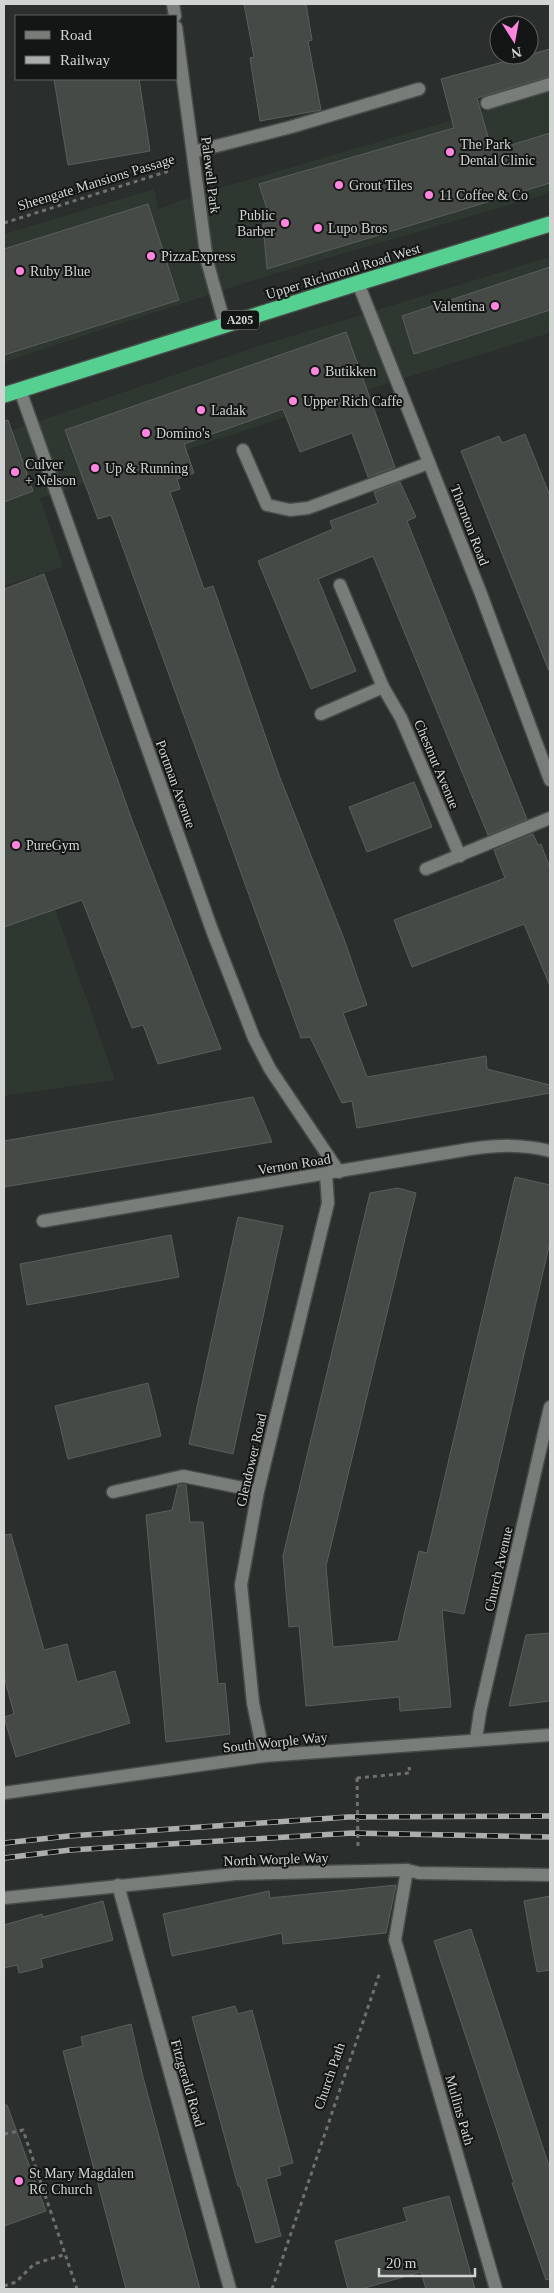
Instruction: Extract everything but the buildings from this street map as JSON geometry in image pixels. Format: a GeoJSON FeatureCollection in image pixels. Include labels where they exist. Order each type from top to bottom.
{"type":"FeatureCollection","features":[{"type":"Feature","properties":{"kind":"highway","name":"Upper Richmond Road West"},"geometry":{"type":"LineString","coordinates":[[4,396],[225,324],[550,224]]}},
{"type":"Feature","properties":{"kind":"street","name":"Palewell Park"},"geometry":{"type":"LineString","coordinates":[[178,41],[207,261],[225,324]]}},
{"type":"Feature","properties":{"kind":"street"},"geometry":{"type":"LineString","coordinates":[[487,103],[550,84]]}},
{"type":"Feature","properties":{"kind":"street"},"geometry":{"type":"LineString","coordinates":[[194,157],[419,89]]}},
{"type":"Feature","properties":{"kind":"street","name":"Thornton Road"},"geometry":{"type":"LineString","coordinates":[[358,283],[374,330],[429,463],[550,780]]}},
{"type":"Feature","properties":{"kind":"street","name":"Portman Avenue"},"geometry":{"type":"LineString","coordinates":[[20,390],[212,930],[254,1038],[270,1069],[339,1172]]}},
{"type":"Feature","properties":{"kind":"street"},"geometry":{"type":"LineString","coordinates":[[243,450],[267,505],[290,510],[308,508],[429,463]]}},
{"type":"Feature","properties":{"kind":"street","name":"Chestnut Avenue"},"geometry":{"type":"LineString","coordinates":[[340,585],[383,687],[401,718],[460,856]]}},
{"type":"Feature","properties":{"kind":"street"},"geometry":{"type":"LineString","coordinates":[[321,714],[383,687]]}},
{"type":"Feature","properties":{"kind":"street"},"geometry":{"type":"LineString","coordinates":[[426,869],[550,818]]}},
{"type":"Feature","properties":{"kind":"street","name":"Vernon Road"},"geometry":{"type":"LineString","coordinates":[[43,1221],[500,1145],[526,1145],[550,1151]]}},
{"type":"Feature","properties":{"kind":"street","name":"Glendower Road"},"geometry":{"type":"LineString","coordinates":[[264,1756],[254,1703],[240,1585],[258,1491],[328,1202],[326,1174]]}},
{"type":"Feature","properties":{"kind":"street","name":"Church Avenue"},"geometry":{"type":"LineString","coordinates":[[476,1739],[480,1712],[550,1407]]}},
{"type":"Feature","properties":{"kind":"street"},"geometry":{"type":"LineString","coordinates":[[113,1492],[184,1476],[258,1491]]}},
{"type":"Feature","properties":{"kind":"street","name":"South Worple Way"},"geometry":{"type":"LineString","coordinates":[[4,1793],[264,1756],[550,1735]]}},
{"type":"Feature","properties":{"kind":"street"},"geometry":{"type":"LineString","coordinates":[[395,1940],[407,1870]]}},
{"type":"Feature","properties":{"kind":"street","name":"North Worple Way"},"geometry":{"type":"LineString","coordinates":[[4,1898],[235,1874],[407,1870],[420,1873],[550,1875]]}},
{"type":"Feature","properties":{"kind":"street","name":"Fitzgerald Road"},"geometry":{"type":"LineString","coordinates":[[118,1885],[230,2289]]}},
{"type":"Feature","properties":{"kind":"street","name":"Mullins Path"},"geometry":{"type":"LineString","coordinates":[[395,1940],[496,2289]]}},
{"type":"Feature","properties":{"kind":"path","name":"Sheengate Mansions Passage"},"geometry":{"type":"LineString","coordinates":[[4,223],[194,157]]}},
{"type":"Feature","properties":{"kind":"path"},"geometry":{"type":"LineString","coordinates":[[358,1847],[357,1778],[397,1775]]}},
{"type":"Feature","properties":{"kind":"path","name":"Church Path"},"geometry":{"type":"LineString","coordinates":[[272,2289],[376,1980],[395,1940]]}},
{"type":"Feature","properties":{"kind":"path"},"geometry":{"type":"LineString","coordinates":[[4,2134],[23,2130],[77,2289]]}},
{"type":"Feature","properties":{"kind":"path"},"geometry":{"type":"LineString","coordinates":[[4,2286],[16,2282],[34,2264],[66,2254]]}},
{"type":"Feature","properties":{"kind":"shaded area"},"geometry":{"type":"Polygon","coordinates":[[[550,92],[550,193],[270,275],[4,362],[4,234],[154,189],[158,209],[199,194],[550,92]]]}},
{"type":"Feature","properties":{"kind":"shaded area"},"geometry":{"type":"Polygon","coordinates":[[[550,257],[550,333],[395,381],[40,498],[63,567],[4,586],[4,433],[256,347],[550,257]]]}},
{"type":"Feature","properties":{"kind":"shaded area"},"geometry":{"type":"Polygon","coordinates":[[[4,763],[115,1080],[4,1096],[4,763]]]}},
{"type":"Feature","properties":{"kind":"railway"},"geometry":{"type":"LineString","coordinates":[[4,1843],[69,1836],[348,1817],[550,1816]]}},
{"type":"Feature","properties":{"kind":"railway"},"geometry":{"type":"LineString","coordinates":[[4,1858],[70,1850],[352,1833],[550,1837]]}},
{"type":"Feature","properties":{"kind":"place","name":"The Park Dental Clinic"},"geometry":{"type":"Point","coordinates":[450,152]}},
{"type":"Feature","properties":{"kind":"place","name":"Grout Tiles"},"geometry":{"type":"Point","coordinates":[339,185]}},
{"type":"Feature","properties":{"kind":"place","name":"11 Coffee & Co"},"geometry":{"type":"Point","coordinates":[429,195]}},
{"type":"Feature","properties":{"kind":"place","name":"Public Barber"},"geometry":{"type":"Point","coordinates":[285,223]}},
{"type":"Feature","properties":{"kind":"place","name":"Lupo Bros"},"geometry":{"type":"Point","coordinates":[318,228]}},
{"type":"Feature","properties":{"kind":"place","name":"PizzaExpress"},"geometry":{"type":"Point","coordinates":[151,256]}},
{"type":"Feature","properties":{"kind":"place","name":"Ruby Blue"},"geometry":{"type":"Point","coordinates":[20,271]}},
{"type":"Feature","properties":{"kind":"place","name":"Valentina"},"geometry":{"type":"Point","coordinates":[495,306]}},
{"type":"Feature","properties":{"kind":"place","name":"Butikken"},"geometry":{"type":"Point","coordinates":[315,371]}},
{"type":"Feature","properties":{"kind":"place","name":"Upper Rich Caffe"},"geometry":{"type":"Point","coordinates":[293,401]}},
{"type":"Feature","properties":{"kind":"place","name":"Ladak"},"geometry":{"type":"Point","coordinates":[201,410]}},
{"type":"Feature","properties":{"kind":"place","name":"Domino's"},"geometry":{"type":"Point","coordinates":[146,433]}},
{"type":"Feature","properties":{"kind":"place","name":"Up & Running"},"geometry":{"type":"Point","coordinates":[95,468]}},
{"type":"Feature","properties":{"kind":"place","name":"Culver + Nelson"},"geometry":{"type":"Point","coordinates":[15,472]}},
{"type":"Feature","properties":{"kind":"place","name":"PureGym"},"geometry":{"type":"Point","coordinates":[16,845]}},
{"type":"Feature","properties":{"kind":"place","name":"St Mary Magdalen RC Church"},"geometry":{"type":"Point","coordinates":[19,2181]}}]}
